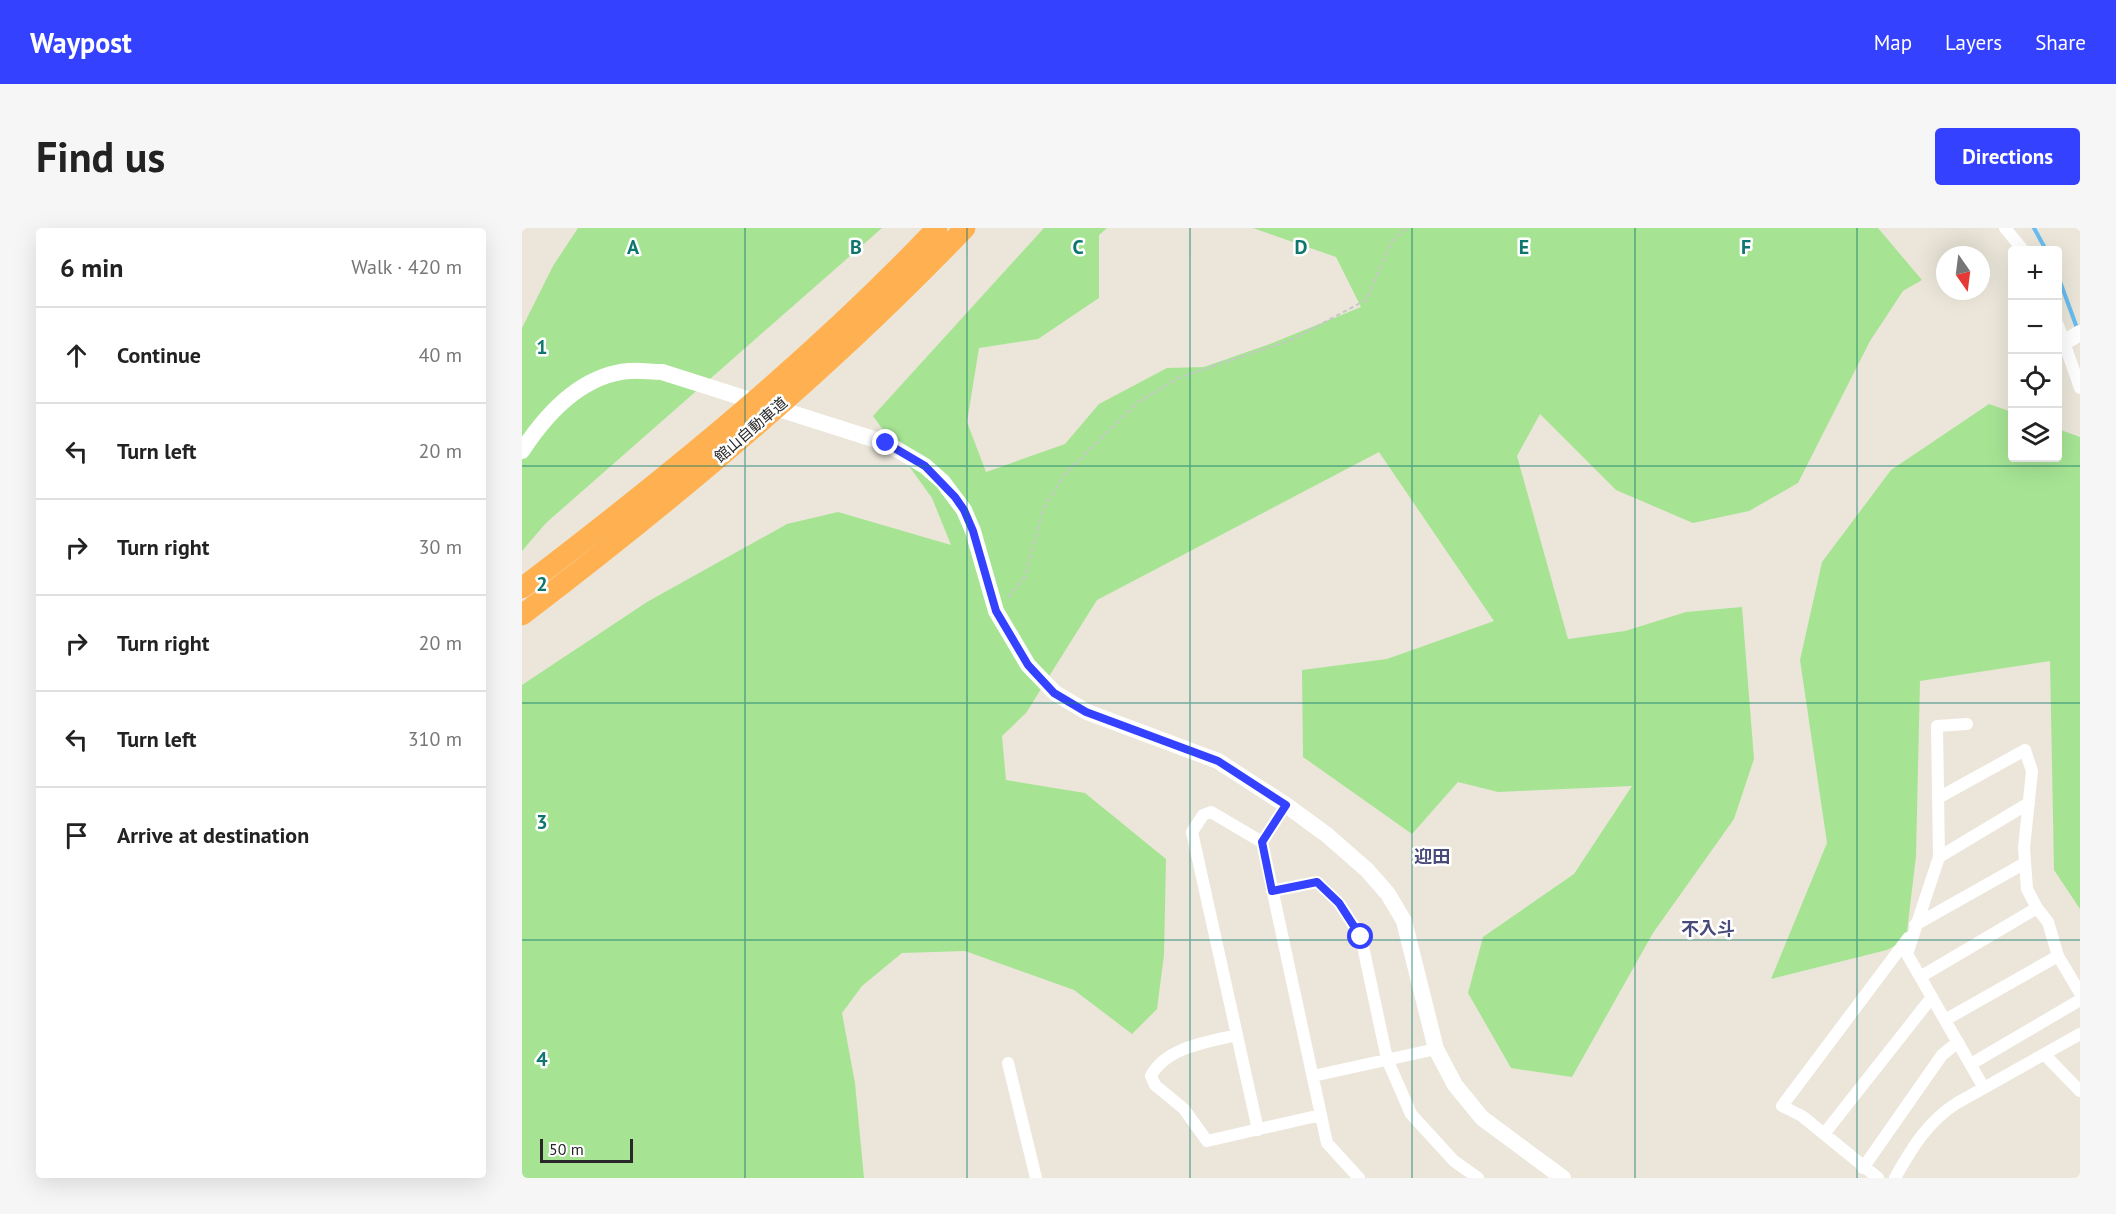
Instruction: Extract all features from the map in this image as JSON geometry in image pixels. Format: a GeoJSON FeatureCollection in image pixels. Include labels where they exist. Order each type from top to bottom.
{"type":"FeatureCollection","features":[{"type":"Feature","properties":{"kind":"highway","name":"館山自動車道"},"geometry":{"type":"LineString","coordinates":[[522,588],[602,527],[729,422],[831,332],[937,228]]}},
{"type":"Feature","properties":{"kind":"highway","name":"館山自動車道"},"geometry":{"type":"LineString","coordinates":[[522,615],[616,543],[745,438],[844,348],[965,228]]}},
{"type":"Feature","properties":{"kind":"street"},"geometry":{"type":"LineString","coordinates":[[2005,228],[2020,246]]}},
{"type":"Feature","properties":{"kind":"street"},"geometry":{"type":"LineString","coordinates":[[2063,343],[2080,333]]}},
{"type":"Feature","properties":{"kind":"street"},"geometry":{"type":"LineString","coordinates":[[2062,339],[2080,388]]}},
{"type":"Feature","properties":{"kind":"street"},"geometry":{"type":"LineString","coordinates":[[522,451],[561,402],[582,388],[613,374],[629,371],[662,372],[886,443],[925,466],[949,489],[964,510],[973,531],[996,611],[1028,665],[1054,693],[1086,712],[1218,761],[1286,805],[1327,835],[1367,870],[1388,894],[1404,921],[1436,1049],[1455,1085],[1482,1118],[1563,1178]]}},
{"type":"Feature","properties":{"kind":"street"},"geometry":{"type":"LineString","coordinates":[[1967,724],[1937,726],[1939,857],[1907,954],[1984,1088]]}},
{"type":"Feature","properties":{"kind":"street"},"geometry":{"type":"LineString","coordinates":[[1938,798],[2025,750],[2032,771],[2024,848],[2027,890],[2037,908],[2048,921],[2058,956],[2080,993]]}},
{"type":"Feature","properties":{"kind":"street"},"geometry":{"type":"LineString","coordinates":[[1939,857],[2029,803]]}},
{"type":"Feature","properties":{"kind":"street"},"geometry":{"type":"LineString","coordinates":[[1286,805],[1262,842],[1327,1143],[1359,1178]]}},
{"type":"Feature","properties":{"kind":"street"},"geometry":{"type":"LineString","coordinates":[[1258,1130],[1192,832],[1203,815],[1211,812],[1262,842]]}},
{"type":"Feature","properties":{"kind":"street"},"geometry":{"type":"LineString","coordinates":[[1878,1178],[1802,1116],[1782,1106],[1914,928],[2025,863]]}},
{"type":"Feature","properties":{"kind":"street"},"geometry":{"type":"LineString","coordinates":[[1272,891],[1317,882],[1339,903],[1361,937],[1386,1059],[1411,1114],[1454,1161],[1478,1178]]}},
{"type":"Feature","properties":{"kind":"street"},"geometry":{"type":"LineString","coordinates":[[1920,978],[2037,908]]}},
{"type":"Feature","properties":{"kind":"street"},"geometry":{"type":"LineString","coordinates":[[1945,1020],[2058,956]]}},
{"type":"Feature","properties":{"kind":"street"},"geometry":{"type":"LineString","coordinates":[[1824,1134],[1932,998]]}},
{"type":"Feature","properties":{"kind":"street"},"geometry":{"type":"LineString","coordinates":[[1971,1064],[2080,1000]]}},
{"type":"Feature","properties":{"kind":"street"},"geometry":{"type":"LineString","coordinates":[[1895,1178],[1914,1145],[1931,1123],[1950,1107],[2080,1034]]}},
{"type":"Feature","properties":{"kind":"street"},"geometry":{"type":"LineString","coordinates":[[1237,1035],[1182,1049],[1155,1069],[1151,1076],[1155,1085],[1184,1109],[1208,1141],[1321,1115]]}},
{"type":"Feature","properties":{"kind":"street"},"geometry":{"type":"LineString","coordinates":[[1863,1168],[1942,1055],[1958,1042]]}},
{"type":"Feature","properties":{"kind":"street"},"geometry":{"type":"LineString","coordinates":[[1312,1076],[1436,1049]]}},
{"type":"Feature","properties":{"kind":"street"},"geometry":{"type":"LineString","coordinates":[[2045,1055],[2080,1091]]}},
{"type":"Feature","properties":{"kind":"street"},"geometry":{"type":"LineString","coordinates":[[1008,1063],[1036,1178]]}},
{"type":"Feature","properties":{"kind":"path"},"geometry":{"type":"LineString","coordinates":[[996,611],[1025,577],[1043,509],[1065,474],[1138,402],[1178,378],[1291,340],[1366,300],[1392,241],[1407,228]]}},
{"type":"Feature","properties":{"kind":"green space"},"geometry":{"type":"Polygon","coordinates":[[[578,228],[882,228],[546,523],[522,551],[522,328],[553,266],[578,228]]]}},
{"type":"Feature","properties":{"kind":"green space"},"geometry":{"type":"Polygon","coordinates":[[[1044,228],[1107,228],[1099,235],[1099,298],[1038,339],[979,348],[967,422],[986,472],[1065,444],[1099,404],[1167,368],[1204,367],[1270,344],[1361,307],[1336,257],[1253,228],[1878,228],[1922,280],[1903,291],[1870,341],[1798,483],[1749,511],[1693,523],[1616,490],[1540,414],[1517,456],[1568,639],[1625,631],[1686,612],[1742,607],[1754,759],[1734,819],[1653,933],[1572,1077],[1511,1068],[1468,993],[1483,937],[1574,874],[1632,786],[1498,792],[1458,782],[1412,834],[1303,757],[1302,670],[1387,659],[1494,621],[1379,452],[1097,600],[1026,713],[1002,736],[1006,780],[1085,793],[1166,859],[1164,955],[1157,1009],[1132,1034],[1074,990],[965,951],[902,953],[862,986],[842,1013],[855,1083],[864,1178],[522,1178],[522,685],[647,602],[787,524],[838,512],[951,545],[932,498],[873,416],[1044,228]]]}},
{"type":"Feature","properties":{"kind":"green space"},"geometry":{"type":"Polygon","coordinates":[[[1989,404],[2008,411],[2008,462],[2062,462],[2062,430],[2080,437],[2080,909],[2054,870],[2050,661],[1920,681],[1916,856],[1906,940],[1887,950],[1771,979],[1827,843],[1800,660],[1822,562],[1891,470],[1989,404]]]}},
{"type":"Feature","properties":{"kind":"waterway"},"geometry":{"type":"LineString","coordinates":[[2034,228],[2044,246]]}},
{"type":"Feature","properties":{"kind":"waterway"},"geometry":{"type":"LineString","coordinates":[[2062,287],[2077,328]]}},
{"type":"Feature","properties":{"kind":"district","name":"迎田"},"geometry":{"type":"Point","coordinates":[1432,857]}},
{"type":"Feature","properties":{"kind":"district","name":"不入斗"},"geometry":{"type":"Point","coordinates":[1708,929]}},
{"type":"Feature","properties":{"kind":"route"},"geometry":{"type":"LineString","coordinates":[[886,443],[925,466],[943,482],[964,510],[973,531],[996,611],[1028,665],[1054,693],[1086,712],[1218,761],[1286,805],[1262,842],[1272,891],[1317,882],[1339,903],[1361,937]]}}]}
